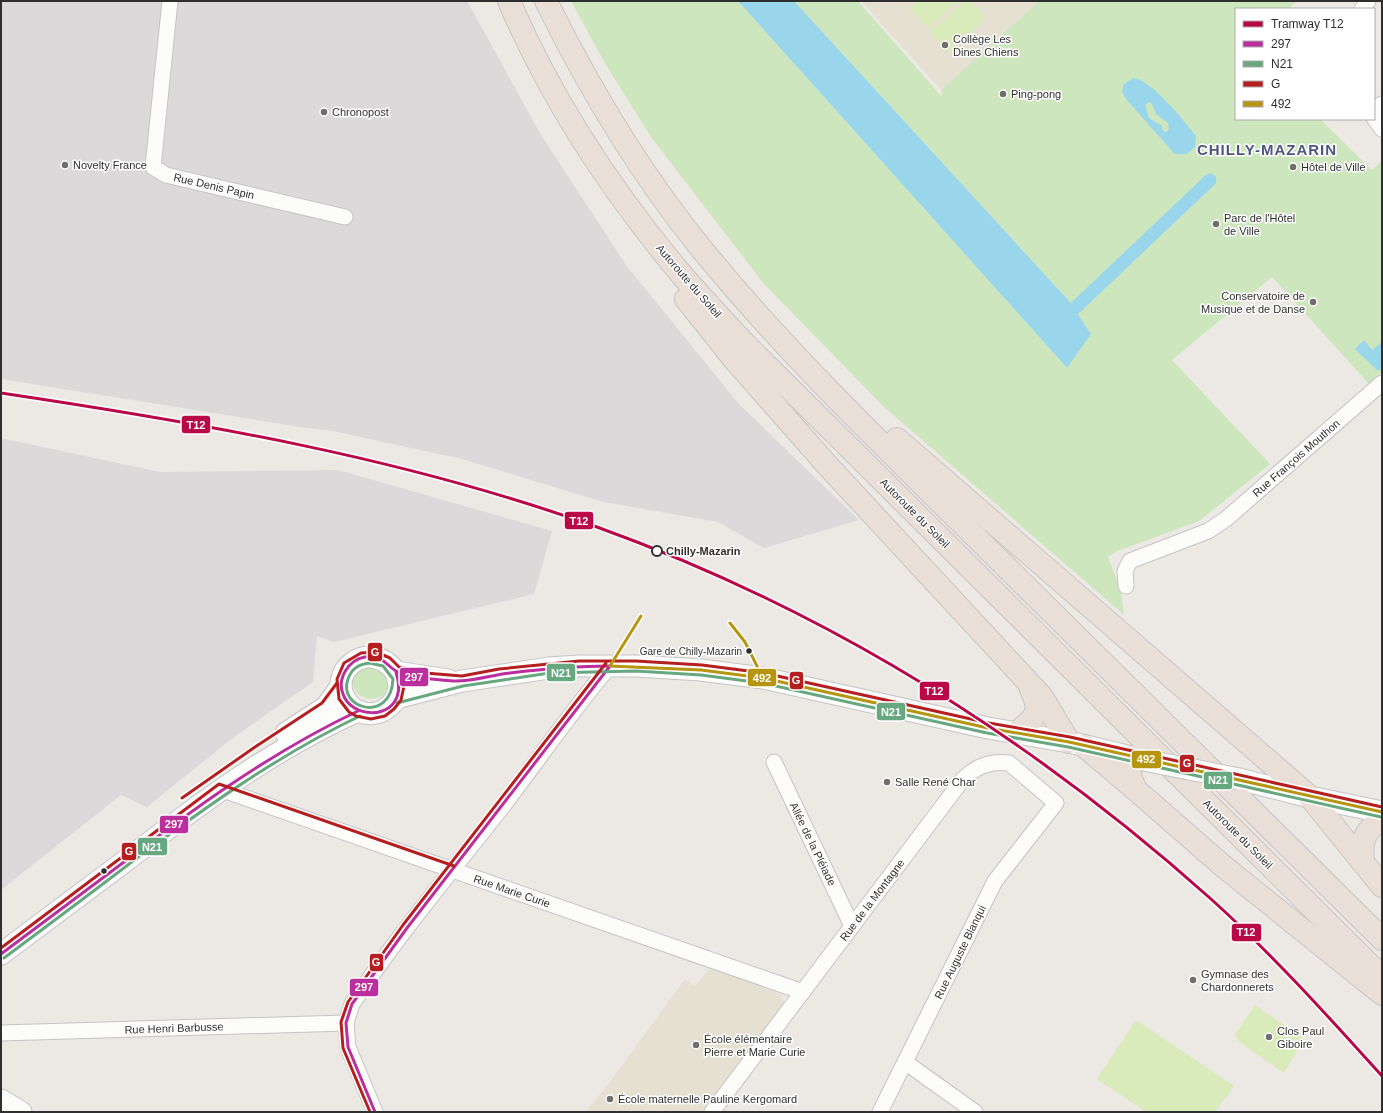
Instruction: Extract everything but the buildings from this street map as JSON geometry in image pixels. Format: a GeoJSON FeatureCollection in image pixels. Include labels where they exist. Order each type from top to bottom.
{"type":"FeatureCollection","features":[{"type":"Feature","properties":{"kind":"highway","name":"Autoroute du Soleil"},"geometry":{"type":"LineString","coordinates":[[509,1],[545,73],[593,155],[624,202],[676,268],[745,344],[1382,976]]}},
{"type":"Feature","properties":{"kind":"highway"},"geometry":{"type":"LineString","coordinates":[[546,1],[609,118],[675,215],[707,256],[747,302],[835,395],[959,520],[1382,939]]}},
{"type":"Feature","properties":{"kind":"highway"},"geometry":{"type":"LineString","coordinates":[[676,268],[678,288],[732,358],[828,466],[1042,697],[1077,744],[1136,790],[1223,866],[1382,994]]}},
{"type":"Feature","properties":{"kind":"highway"},"geometry":{"type":"LineString","coordinates":[[835,395],[855,400],[912,453],[1310,797],[1382,886]]}},
{"type":"Feature","properties":{"kind":"highway"},"geometry":{"type":"LineString","coordinates":[[1016,733],[1030,722],[1036,710],[1037,702],[1028,682]]}},
{"type":"Feature","properties":{"kind":"highway"},"geometry":{"type":"LineString","coordinates":[[1136,790],[1130,778],[1128,768],[1137,759]]}},
{"type":"Feature","properties":{"kind":"highway"},"geometry":{"type":"LineString","coordinates":[[1363,864],[1362,846],[1365,835],[1370,827],[1382,819]]}},
{"type":"Feature","properties":{"kind":"main road"},"geometry":{"type":"LineString","coordinates":[[374,657],[387,662],[396,672],[399,685],[396,698],[391,706],[383,711],[371,714],[358,711],[352,708],[344,698],[341,686],[343,674],[349,665],[361,658],[374,657]]}},
{"type":"Feature","properties":{"kind":"main road"},"geometry":{"type":"LineString","coordinates":[[396,698],[462,681],[549,668],[610,666],[701,670],[764,678],[1016,733],[1077,744],[1137,759],[1238,778],[1310,797],[1382,812]]}},
{"type":"Feature","properties":{"kind":"main road"},"geometry":{"type":"LineString","coordinates":[[396,672],[424,678],[462,681]]}},
{"type":"Feature","properties":{"kind":"main road"},"geometry":{"type":"LineString","coordinates":[[1,938],[212,783],[326,707],[341,686]]}},
{"type":"Feature","properties":{"kind":"main road"},"geometry":{"type":"LineString","coordinates":[[1,954],[220,789],[315,732],[358,711]]}},
{"type":"Feature","properties":{"kind":"main road"},"geometry":{"type":"LineString","coordinates":[[1,1100],[20,1112]]}},
{"type":"Feature","properties":{"kind":"street","name":"Rue Denis Papin"},"geometry":{"type":"LineString","coordinates":[[170,1],[153,167],[166,175],[345,217]]}},
{"type":"Feature","properties":{"kind":"street"},"geometry":{"type":"LineString","coordinates":[[1375,120],[1382,130]]}},
{"type":"Feature","properties":{"kind":"street","name":"Rue François Mouthon"},"geometry":{"type":"LineString","coordinates":[[1126,586],[1125,571],[1130,561],[1208,531],[1226,519],[1382,383]]}},
{"type":"Feature","properties":{"kind":"street"},"geometry":{"type":"LineString","coordinates":[[375,1112],[348,1047],[346,1023],[352,1004],[371,975],[434,892],[538,761],[588,692],[610,666]]}},
{"type":"Feature","properties":{"kind":"street","name":"Allée de la Pléiade"},"geometry":{"type":"LineString","coordinates":[[774,762],[852,926]]}},
{"type":"Feature","properties":{"kind":"street","name":"Rue de la Montagne"},"geometry":{"type":"LineString","coordinates":[[712,1112],[972,769],[999,762],[1009,763],[1056,803]]}},
{"type":"Feature","properties":{"kind":"street","name":"Rue Marie Curie"},"geometry":{"type":"LineString","coordinates":[[220,789],[803,992]]}},
{"type":"Feature","properties":{"kind":"street","name":"Rue Auguste Blanqui"},"geometry":{"type":"LineString","coordinates":[[880,1112],[995,881],[1056,803]]}},
{"type":"Feature","properties":{"kind":"street","name":"Rue Henri Barbusse"},"geometry":{"type":"LineString","coordinates":[[1,1033],[346,1023]]}},
{"type":"Feature","properties":{"kind":"street"},"geometry":{"type":"LineString","coordinates":[[905,1062],[975,1112]]}},
{"type":"Feature","properties":{"kind":"shaded area"},"geometry":{"type":"Polygon","coordinates":[[[1,1],[467,1],[541,135],[626,265],[738,403],[859,520],[764,548],[718,522],[604,502],[462,459],[333,431],[1,379],[1,1]]]}},
{"type":"Feature","properties":{"kind":"shaded area","name":"Collège Les Dines Chiens"},"geometry":{"type":"Polygon","coordinates":[[[861,1],[1039,1],[941,90],[861,1]]]}},
{"type":"Feature","properties":{"kind":"shaded area"},"geometry":{"type":"Polygon","coordinates":[[[1,438],[160,472],[338,470],[552,531],[534,594],[334,642],[317,636],[313,682],[234,737],[147,807],[121,795],[1,890],[1,438]]]}},
{"type":"Feature","properties":{"kind":"shaded area","name":"École élémentaire Pierre et Marie Curie"},"geometry":{"type":"Polygon","coordinates":[[[709,969],[737,976],[782,995],[785,1004],[705,1112],[585,1112],[607,1086],[685,979],[695,986],[709,969]]]}},
{"type":"Feature","properties":{"kind":"green space"},"geometry":{"type":"Polygon","coordinates":[[[571,1],[738,1],[1067,368],[1069,301],[794,1],[858,1],[942,97],[941,90],[1039,1],[1297,1],[1290,8],[1235,8],[1235,120],[1321,120],[1372,170],[1382,161],[1382,372],[1369,384],[1272,277],[1172,360],[1270,464],[1199,521],[1117,551],[1108,557],[1121,591],[1124,615],[884,407],[764,284],[651,137],[606,65],[571,1]]]}},
{"type":"Feature","properties":{"kind":"green space"},"geometry":{"type":"Polygon","coordinates":[[[917,1],[958,1],[928,28],[909,8],[917,1]]]}},
{"type":"Feature","properties":{"kind":"green space"},"geometry":{"type":"Polygon","coordinates":[[[964,1],[970,1],[986,18],[947,53],[929,32],[964,1]]]}},
{"type":"Feature","properties":{"kind":"green space"},"geometry":{"type":"Polygon","coordinates":[[[363,665],[389,672],[389,690],[383,696],[369,699],[357,693],[354,688],[353,681],[358,669],[363,665]]]}},
{"type":"Feature","properties":{"kind":"green space","name":"Clos Paul Giboire"},"geometry":{"type":"Polygon","coordinates":[[[1255,1005],[1304,1039],[1284,1073],[1238,1041],[1235,1035],[1255,1005]]]}},
{"type":"Feature","properties":{"kind":"green space"},"geometry":{"type":"Polygon","coordinates":[[[1136,1020],[1234,1086],[1215,1112],[1146,1112],[1097,1079],[1136,1020]]]}},
{"type":"Feature","properties":{"kind":"water"},"geometry":{"type":"Polygon","coordinates":[[[738,1],[794,1],[1069,301],[1091,334],[1067,368],[738,1]]]}},
{"type":"Feature","properties":{"kind":"water"},"geometry":{"type":"Polygon","coordinates":[[[1133,78],[1141,80],[1158,93],[1196,136],[1195,147],[1187,154],[1175,154],[1126,99],[1122,91],[1124,84],[1133,78]],[[1149,102],[1145,105],[1149,118],[1162,126],[1163,131],[1166,132],[1169,129],[1168,123],[1156,114],[1152,104],[1149,102]]]}},
{"type":"Feature","properties":{"kind":"water"},"geometry":{"type":"Polygon","coordinates":[[[1364,340],[1372,350],[1382,342],[1382,368],[1378,371],[1355,349],[1364,340]]]}},
{"type":"Feature","properties":{"kind":"waterway"},"geometry":{"type":"LineString","coordinates":[[1075,308],[1210,180]]}},
{"type":"Feature","properties":{"kind":"tram line","name":"T12"},"geometry":{"type":"LineString","coordinates":[[1,393],[227,430],[377,462],[451,481],[525,503],[597,527],[682,560],[764,597],[844,638],[922,683],[997,732],[1071,784],[1142,840],[1234,920],[1299,985],[1382,1076]]}},
{"type":"Feature","properties":{"kind":"transit line","name":"492"},"geometry":{"type":"LineString","coordinates":[[641,616],[610,666],[701,670],[763,678],[988,728],[1069,742],[1382,812]]}},
{"type":"Feature","properties":{"kind":"transit line","name":"492"},"geometry":{"type":"LineString","coordinates":[[730,623],[745,642],[763,678]]}},
{"type":"Feature","properties":{"kind":"transit line","name":"G"},"geometry":{"type":"LineString","coordinates":[[403,679],[404,686],[401,700],[394,709],[385,716],[371,719],[356,716],[349,712],[339,699],[337,679],[344,663],[361,653],[376,652],[390,658],[399,667],[425,673],[462,676],[499,669],[579,661],[636,661],[702,665],[764,673],[989,723],[1070,737],[1382,807]]}},
{"type":"Feature","properties":{"kind":"transit line","name":"297"},"geometry":{"type":"LineString","coordinates":[[396,672],[399,685],[398,693],[395,702],[388,708],[381,712],[372,713],[354,708],[347,702],[342,688],[345,671],[359,659],[371,656],[380,658],[401,674],[453,681],[547,669],[610,666]]}},
{"type":"Feature","properties":{"kind":"transit line","name":"N21"},"geometry":{"type":"LineString","coordinates":[[369,663],[383,666],[393,679],[390,693],[384,702],[375,707],[366,707],[357,704],[350,698],[347,689],[348,679],[354,670],[359,666],[369,663]]}},
{"type":"Feature","properties":{"kind":"transit line","name":"G"},"geometry":{"type":"LineString","coordinates":[[370,1112],[343,1048],[341,1022],[348,1002],[403,925],[606,663]]}},
{"type":"Feature","properties":{"kind":"transit line","name":"297"},"geometry":{"type":"LineString","coordinates":[[375,1112],[348,1047],[346,1023],[352,1004],[407,928],[610,666]]}},
{"type":"Feature","properties":{"kind":"transit line","name":"N21"},"geometry":{"type":"LineString","coordinates":[[397,703],[463,686],[550,673],[636,671],[701,675],[762,683],[987,733],[1068,747],[1381,817]]}},
{"type":"Feature","properties":{"kind":"transit line","name":"G"},"geometry":{"type":"LineString","coordinates":[[182,798],[255,747],[322,703],[337,683]]}},
{"type":"Feature","properties":{"kind":"transit line","name":"297"},"geometry":{"type":"LineString","coordinates":[[1,954],[214,796],[298,742],[358,711]]}},
{"type":"Feature","properties":{"kind":"transit line","name":"N21"},"geometry":{"type":"LineString","coordinates":[[4,958],[133,861],[215,802],[271,765],[330,731],[360,716]]}},
{"type":"Feature","properties":{"kind":"transit line","name":"G"},"geometry":{"type":"LineString","coordinates":[[1,948],[219,784],[454,866]]}},
{"type":"Feature","properties":{"kind":"place","name":"Collège Les Dines Chiens"},"geometry":{"type":"Point","coordinates":[945,45]}},
{"type":"Feature","properties":{"kind":"place","name":"Ping-pong"},"geometry":{"type":"Point","coordinates":[1003,94]}},
{"type":"Feature","properties":{"kind":"place","name":"Chronopost"},"geometry":{"type":"Point","coordinates":[324,112]}},
{"type":"Feature","properties":{"kind":"place","name":"Novelty France"},"geometry":{"type":"Point","coordinates":[65,165]}},
{"type":"Feature","properties":{"kind":"place","name":"Hôtel de Ville"},"geometry":{"type":"Point","coordinates":[1293,167]}},
{"type":"Feature","properties":{"kind":"place","name":"Parc de l'Hôtel de Ville"},"geometry":{"type":"Point","coordinates":[1216,224]}},
{"type":"Feature","properties":{"kind":"place","name":"Conservatoire de Musique et de Danse"},"geometry":{"type":"Point","coordinates":[1313,302]}},
{"type":"Feature","properties":{"kind":"place","name":"Chilly-Mazarin"},"geometry":{"type":"Point","coordinates":[657,551]}},
{"type":"Feature","properties":{"kind":"place","name":"Gare de Chilly-Mazarin"},"geometry":{"type":"Point","coordinates":[749,651]}},
{"type":"Feature","properties":{"kind":"place","name":"Salle René Char"},"geometry":{"type":"Point","coordinates":[887,782]}},
{"type":"Feature","properties":{"kind":"place","name":"Gymnase des Chardonnerets"},"geometry":{"type":"Point","coordinates":[1193,980]}},
{"type":"Feature","properties":{"kind":"place","name":"Clos Paul Giboire"},"geometry":{"type":"Point","coordinates":[1269,1037]}},
{"type":"Feature","properties":{"kind":"place","name":"École élémentaire Pierre et Marie Curie"},"geometry":{"type":"Point","coordinates":[696,1045]}},
{"type":"Feature","properties":{"kind":"place","name":"École maternelle Pauline Kergomard"},"geometry":{"type":"Point","coordinates":[610,1099]}},
{"type":"Feature","properties":{"kind":"district","name":"CHILLY-MAZARIN"},"geometry":{"type":"Point","coordinates":[1267,149]}}]}
